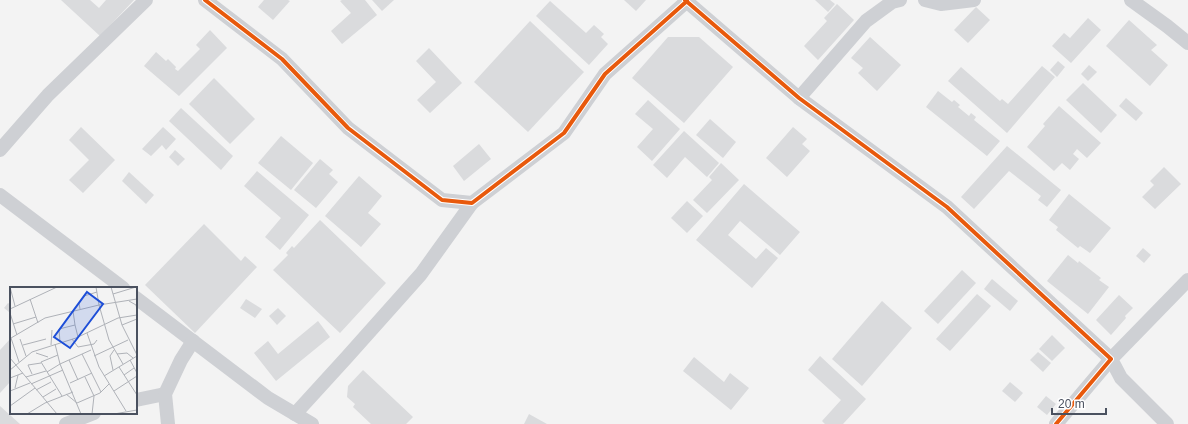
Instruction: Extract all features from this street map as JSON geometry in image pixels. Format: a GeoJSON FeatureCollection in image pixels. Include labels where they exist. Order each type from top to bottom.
{"type":"FeatureCollection","features":[{"type":"Feature","properties":{"kind":"street"},"geometry":{"type":"LineString","coordinates":[[0,150],[48,95],[146,0]]}},
{"type":"Feature","properties":{"kind":"street"},"geometry":{"type":"LineString","coordinates":[[205,0],[282,59],[348,128],[442,200],[472,203]]}},
{"type":"Feature","properties":{"kind":"street"},"geometry":{"type":"LineString","coordinates":[[800,98],[866,21],[892,2],[900,0]]}},
{"type":"Feature","properties":{"kind":"street"},"geometry":{"type":"LineString","coordinates":[[925,0],[941,4],[974,0]]}},
{"type":"Feature","properties":{"kind":"street"},"geometry":{"type":"LineString","coordinates":[[1131,0],[1188,43]]}},
{"type":"Feature","properties":{"kind":"street"},"geometry":{"type":"LineString","coordinates":[[295,414],[421,274],[472,203],[564,133],[605,74],[686,1],[800,98],[948,207],[1111,359],[1121,378],[1167,424]]}},
{"type":"Feature","properties":{"kind":"street"},"geometry":{"type":"LineString","coordinates":[[0,195],[122,287]]}},
{"type":"Feature","properties":{"kind":"street"},"geometry":{"type":"LineString","coordinates":[[1056,424],[1111,359],[1188,280]]}},
{"type":"Feature","properties":{"kind":"street"},"geometry":{"type":"LineString","coordinates":[[137,299],[268,398],[312,424]]}},
{"type":"Feature","properties":{"kind":"street"},"geometry":{"type":"LineString","coordinates":[[168,424],[165,394],[181,360],[193,341]]}},
{"type":"Feature","properties":{"kind":"street"},"geometry":{"type":"LineString","coordinates":[[137,400],[165,394]]}},
{"type":"Feature","properties":{"kind":"street"},"geometry":{"type":"LineString","coordinates":[[66,424],[91,414]]}},
{"type":"Feature","properties":{"kind":"building"},"geometry":{"type":"Polygon","coordinates":[[[61,0],[90,0],[99,8],[106,0],[134,0],[100,36],[61,0]]]}},
{"type":"Feature","properties":{"kind":"building"},"geometry":{"type":"Polygon","coordinates":[[[264,0],[290,1],[273,20],[258,7],[264,0]]]}},
{"type":"Feature","properties":{"kind":"building"},"geometry":{"type":"Polygon","coordinates":[[[365,0],[377,15],[342,44],[331,31],[351,13],[340,1],[365,0]]]}},
{"type":"Feature","properties":{"kind":"building"},"geometry":{"type":"Polygon","coordinates":[[[372,0],[394,0],[382,11],[372,0]]]}},
{"type":"Feature","properties":{"kind":"building"},"geometry":{"type":"Polygon","coordinates":[[[624,0],[646,0],[636,11],[624,0]]]}},
{"type":"Feature","properties":{"kind":"building"},"geometry":{"type":"Polygon","coordinates":[[[815,0],[830,0],[835,4],[828,12],[815,0]]]}},
{"type":"Feature","properties":{"kind":"building"},"geometry":{"type":"Polygon","coordinates":[[[550,1],[586,33],[594,25],[604,34],[601,37],[608,44],[589,65],[536,16],[550,1]]]}},
{"type":"Feature","properties":{"kind":"building"},"geometry":{"type":"Polygon","coordinates":[[[837,4],[854,20],[818,60],[804,46],[827,21],[824,18],[837,4]]]}},
{"type":"Feature","properties":{"kind":"building"},"geometry":{"type":"Polygon","coordinates":[[[976,7],[990,20],[968,43],[954,30],[976,7]]]}},
{"type":"Feature","properties":{"kind":"building"},"geometry":{"type":"Polygon","coordinates":[[[1088,18],[1101,30],[1071,63],[1052,46],[1064,33],[1070,38],[1088,18]]]}},
{"type":"Feature","properties":{"kind":"building"},"geometry":{"type":"Polygon","coordinates":[[[1129,20],[1157,45],[1151,50],[1168,65],[1150,86],[1106,46],[1129,20]]]}},
{"type":"Feature","properties":{"kind":"building"},"geometry":{"type":"Polygon","coordinates":[[[530,21],[584,72],[528,132],[474,82],[530,21]]]}},
{"type":"Feature","properties":{"kind":"building"},"geometry":{"type":"Polygon","coordinates":[[[210,30],[227,48],[179,96],[144,66],[156,52],[166,61],[168,59],[178,71],[200,49],[196,45],[210,30]]]}},
{"type":"Feature","properties":{"kind":"building"},"geometry":{"type":"Polygon","coordinates":[[[668,37],[699,37],[733,67],[684,123],[632,78],[668,37]]]}},
{"type":"Feature","properties":{"kind":"building"},"geometry":{"type":"Polygon","coordinates":[[[870,37],[901,65],[877,91],[858,73],[863,68],[851,58],[870,37]]]}},
{"type":"Feature","properties":{"kind":"building"},"geometry":{"type":"Polygon","coordinates":[[[429,48],[462,83],[430,113],[417,100],[436,82],[416,61],[429,48]]]}},
{"type":"Feature","properties":{"kind":"building"},"geometry":{"type":"Polygon","coordinates":[[[1058,61],[1065,67],[1057,77],[1050,70],[1058,61]]]}},
{"type":"Feature","properties":{"kind":"building"},"geometry":{"type":"Polygon","coordinates":[[[1089,65],[1097,72],[1088,81],[1081,74],[1089,65]]]}},
{"type":"Feature","properties":{"kind":"building"},"geometry":{"type":"Polygon","coordinates":[[[1042,66],[1055,77],[1007,133],[948,81],[961,67],[1000,101],[1002,99],[1008,104],[1042,66]]]}},
{"type":"Feature","properties":{"kind":"building"},"geometry":{"type":"Polygon","coordinates":[[[214,78],[255,119],[230,144],[189,104],[214,78]]]}},
{"type":"Feature","properties":{"kind":"building"},"geometry":{"type":"Polygon","coordinates":[[[1083,83],[1117,115],[1101,133],[1066,100],[1083,83]]]}},
{"type":"Feature","properties":{"kind":"building"},"geometry":{"type":"Polygon","coordinates":[[[938,91],[952,102],[954,100],[960,105],[958,107],[969,116],[971,113],[976,117],[974,120],[1000,141],[987,156],[926,107],[938,91]]]}},
{"type":"Feature","properties":{"kind":"building"},"geometry":{"type":"Polygon","coordinates":[[[1126,98],[1143,113],[1136,121],[1119,106],[1126,98]]]}},
{"type":"Feature","properties":{"kind":"building"},"geometry":{"type":"Polygon","coordinates":[[[648,100],[680,129],[652,161],[637,147],[653,129],[635,114],[648,100]]]}},
{"type":"Feature","properties":{"kind":"building"},"geometry":{"type":"Polygon","coordinates":[[[1059,106],[1101,143],[1087,158],[1077,149],[1073,154],[1079,159],[1070,170],[1062,163],[1054,171],[1027,147],[1045,126],[1043,124],[1059,106]]]}},
{"type":"Feature","properties":{"kind":"building"},"geometry":{"type":"Polygon","coordinates":[[[181,108],[233,156],[221,170],[169,121],[181,108]]]}},
{"type":"Feature","properties":{"kind":"building"},"geometry":{"type":"Polygon","coordinates":[[[710,119],[736,142],[723,158],[696,135],[710,119]]]}},
{"type":"Feature","properties":{"kind":"building"},"geometry":{"type":"Polygon","coordinates":[[[81,127],[115,160],[83,193],[69,180],[89,160],[69,140],[81,127]]]}},
{"type":"Feature","properties":{"kind":"building"},"geometry":{"type":"Polygon","coordinates":[[[163,127],[176,139],[166,150],[162,145],[151,156],[142,149],[163,127]]]}},
{"type":"Feature","properties":{"kind":"building"},"geometry":{"type":"Polygon","coordinates":[[[793,127],[807,139],[802,144],[810,151],[787,177],[766,158],[793,127]]]}},
{"type":"Feature","properties":{"kind":"building"},"geometry":{"type":"Polygon","coordinates":[[[684,131],[719,163],[707,177],[685,157],[667,178],[653,165],[684,131]]]}},
{"type":"Feature","properties":{"kind":"building"},"geometry":{"type":"Polygon","coordinates":[[[281,136],[313,163],[291,190],[258,163],[281,136]]]}},
{"type":"Feature","properties":{"kind":"building"},"geometry":{"type":"Polygon","coordinates":[[[479,144],[491,159],[464,181],[453,166],[479,144]]]}},
{"type":"Feature","properties":{"kind":"building"},"geometry":{"type":"Polygon","coordinates":[[[1007,146],[1061,190],[1047,207],[1038,200],[1041,196],[1009,171],[974,209],[961,197],[1007,146]]]}},
{"type":"Feature","properties":{"kind":"building"},"geometry":{"type":"Polygon","coordinates":[[[175,150],[185,159],[178,166],[169,157],[175,150]]]}},
{"type":"Feature","properties":{"kind":"building"},"geometry":{"type":"Polygon","coordinates":[[[320,159],[333,170],[329,174],[338,182],[316,208],[294,190],[320,159]]]}},
{"type":"Feature","properties":{"kind":"building"},"geometry":{"type":"Polygon","coordinates":[[[721,163],[739,180],[707,213],[693,200],[712,180],[709,177],[721,163]]]}},
{"type":"Feature","properties":{"kind":"building"},"geometry":{"type":"Polygon","coordinates":[[[1164,167],[1181,184],[1155,209],[1142,197],[1154,185],[1150,181],[1164,167]]]}},
{"type":"Feature","properties":{"kind":"building"},"geometry":{"type":"Polygon","coordinates":[[[257,171],[309,215],[280,250],[265,237],[281,218],[244,186],[257,171]]]}},
{"type":"Feature","properties":{"kind":"building"},"geometry":{"type":"Polygon","coordinates":[[[129,172],[154,195],[146,204],[122,181],[129,172]]]}},
{"type":"Feature","properties":{"kind":"building"},"geometry":{"type":"Polygon","coordinates":[[[359,176],[382,196],[368,213],[381,224],[361,247],[325,216],[359,176]]]}},
{"type":"Feature","properties":{"kind":"building"},"geometry":{"type":"Polygon","coordinates":[[[744,184],[800,232],[780,255],[740,221],[728,235],[756,259],[766,248],[778,258],[752,288],[696,240],[744,184]]]}},
{"type":"Feature","properties":{"kind":"building"},"geometry":{"type":"Polygon","coordinates":[[[1069,194],[1111,228],[1090,253],[1080,246],[1078,248],[1056,230],[1058,227],[1049,220],[1069,194]]]}},
{"type":"Feature","properties":{"kind":"building"},"geometry":{"type":"Polygon","coordinates":[[[687,201],[703,216],[687,233],[671,218],[687,201]]]}},
{"type":"Feature","properties":{"kind":"building"},"geometry":{"type":"Polygon","coordinates":[[[320,220],[386,283],[340,333],[273,270],[288,255],[286,253],[292,246],[294,248],[320,220]]]}},
{"type":"Feature","properties":{"kind":"building"},"geometry":{"type":"Polygon","coordinates":[[[204,224],[241,261],[245,256],[257,267],[195,333],[145,285],[204,224]]]}},
{"type":"Feature","properties":{"kind":"building"},"geometry":{"type":"Polygon","coordinates":[[[1143,248],[1151,255],[1144,263],[1136,256],[1143,248]]]}},
{"type":"Feature","properties":{"kind":"building"},"geometry":{"type":"Polygon","coordinates":[[[1068,255],[1078,263],[1079,261],[1101,278],[1099,280],[1109,287],[1088,314],[1047,281],[1068,255]]]}},
{"type":"Feature","properties":{"kind":"building"},"geometry":{"type":"Polygon","coordinates":[[[962,270],[976,283],[938,324],[924,311],[962,270]]]}},
{"type":"Feature","properties":{"kind":"building"},"geometry":{"type":"Polygon","coordinates":[[[992,279],[1018,301],[1010,311],[984,289],[992,279]]]}},
{"type":"Feature","properties":{"kind":"building"},"geometry":{"type":"Polygon","coordinates":[[[977,294],[991,306],[950,351],[936,339],[977,294]]]}},
{"type":"Feature","properties":{"kind":"building"},"geometry":{"type":"Polygon","coordinates":[[[1119,295],[1133,308],[1111,335],[1096,320],[1119,295]]]}},
{"type":"Feature","properties":{"kind":"building"},"geometry":{"type":"Polygon","coordinates":[[[246,299],[262,309],[255,318],[240,308],[246,299]]]}},
{"type":"Feature","properties":{"kind":"building"},"geometry":{"type":"Polygon","coordinates":[[[882,301],[912,328],[862,386],[832,359],[882,301]]]}},
{"type":"Feature","properties":{"kind":"building"},"geometry":{"type":"Polygon","coordinates":[[[8,303],[10,304],[9,312],[4,308],[8,303]]]}},
{"type":"Feature","properties":{"kind":"building"},"geometry":{"type":"Polygon","coordinates":[[[278,308],[286,316],[277,325],[269,316],[278,308]]]}},
{"type":"Feature","properties":{"kind":"building"},"geometry":{"type":"Polygon","coordinates":[[[318,321],[330,337],[276,381],[254,353],[268,341],[278,354],[318,321]]]}},
{"type":"Feature","properties":{"kind":"building"},"geometry":{"type":"Polygon","coordinates":[[[1052,335],[1065,348],[1052,361],[1039,349],[1052,335]]]}},
{"type":"Feature","properties":{"kind":"building"},"geometry":{"type":"Polygon","coordinates":[[[10,339],[10,382],[0,393],[0,350],[10,339]]]}},
{"type":"Feature","properties":{"kind":"building"},"geometry":{"type":"Polygon","coordinates":[[[1038,352],[1051,363],[1043,372],[1030,360],[1038,352]]]}},
{"type":"Feature","properties":{"kind":"building"},"geometry":{"type":"Polygon","coordinates":[[[820,356],[866,399],[843,424],[825,424],[822,421],[841,400],[808,370],[820,356]]]}},
{"type":"Feature","properties":{"kind":"building"},"geometry":{"type":"Polygon","coordinates":[[[694,357],[724,382],[730,373],[749,388],[731,410],[683,371],[694,357]]]}},
{"type":"Feature","properties":{"kind":"building"},"geometry":{"type":"Polygon","coordinates":[[[363,370],[413,417],[406,424],[371,424],[353,407],[355,404],[347,397],[348,386],[363,370]]]}},
{"type":"Feature","properties":{"kind":"building"},"geometry":{"type":"Polygon","coordinates":[[[1010,382],[1023,393],[1015,402],[1002,391],[1010,382]]]}},
{"type":"Feature","properties":{"kind":"building"},"geometry":{"type":"Polygon","coordinates":[[[1046,396],[1056,404],[1047,415],[1037,407],[1046,396]]]}},
{"type":"Feature","properties":{"kind":"building"},"geometry":{"type":"Polygon","coordinates":[[[0,406],[20,424],[0,424],[0,406]]]}},
{"type":"Feature","properties":{"kind":"building"},"geometry":{"type":"Polygon","coordinates":[[[529,414],[547,424],[524,424],[529,414]]]}},
{"type":"Feature","properties":{"kind":"cycle path"},"geometry":{"type":"LineString","coordinates":[[205,0],[282,59],[348,128],[442,200],[472,203],[564,133],[605,74],[687,1]]}},
{"type":"Feature","properties":{"kind":"cycle path"},"geometry":{"type":"LineString","coordinates":[[685,0],[799,98],[947,207],[1111,359],[1056,424]]}}]}
